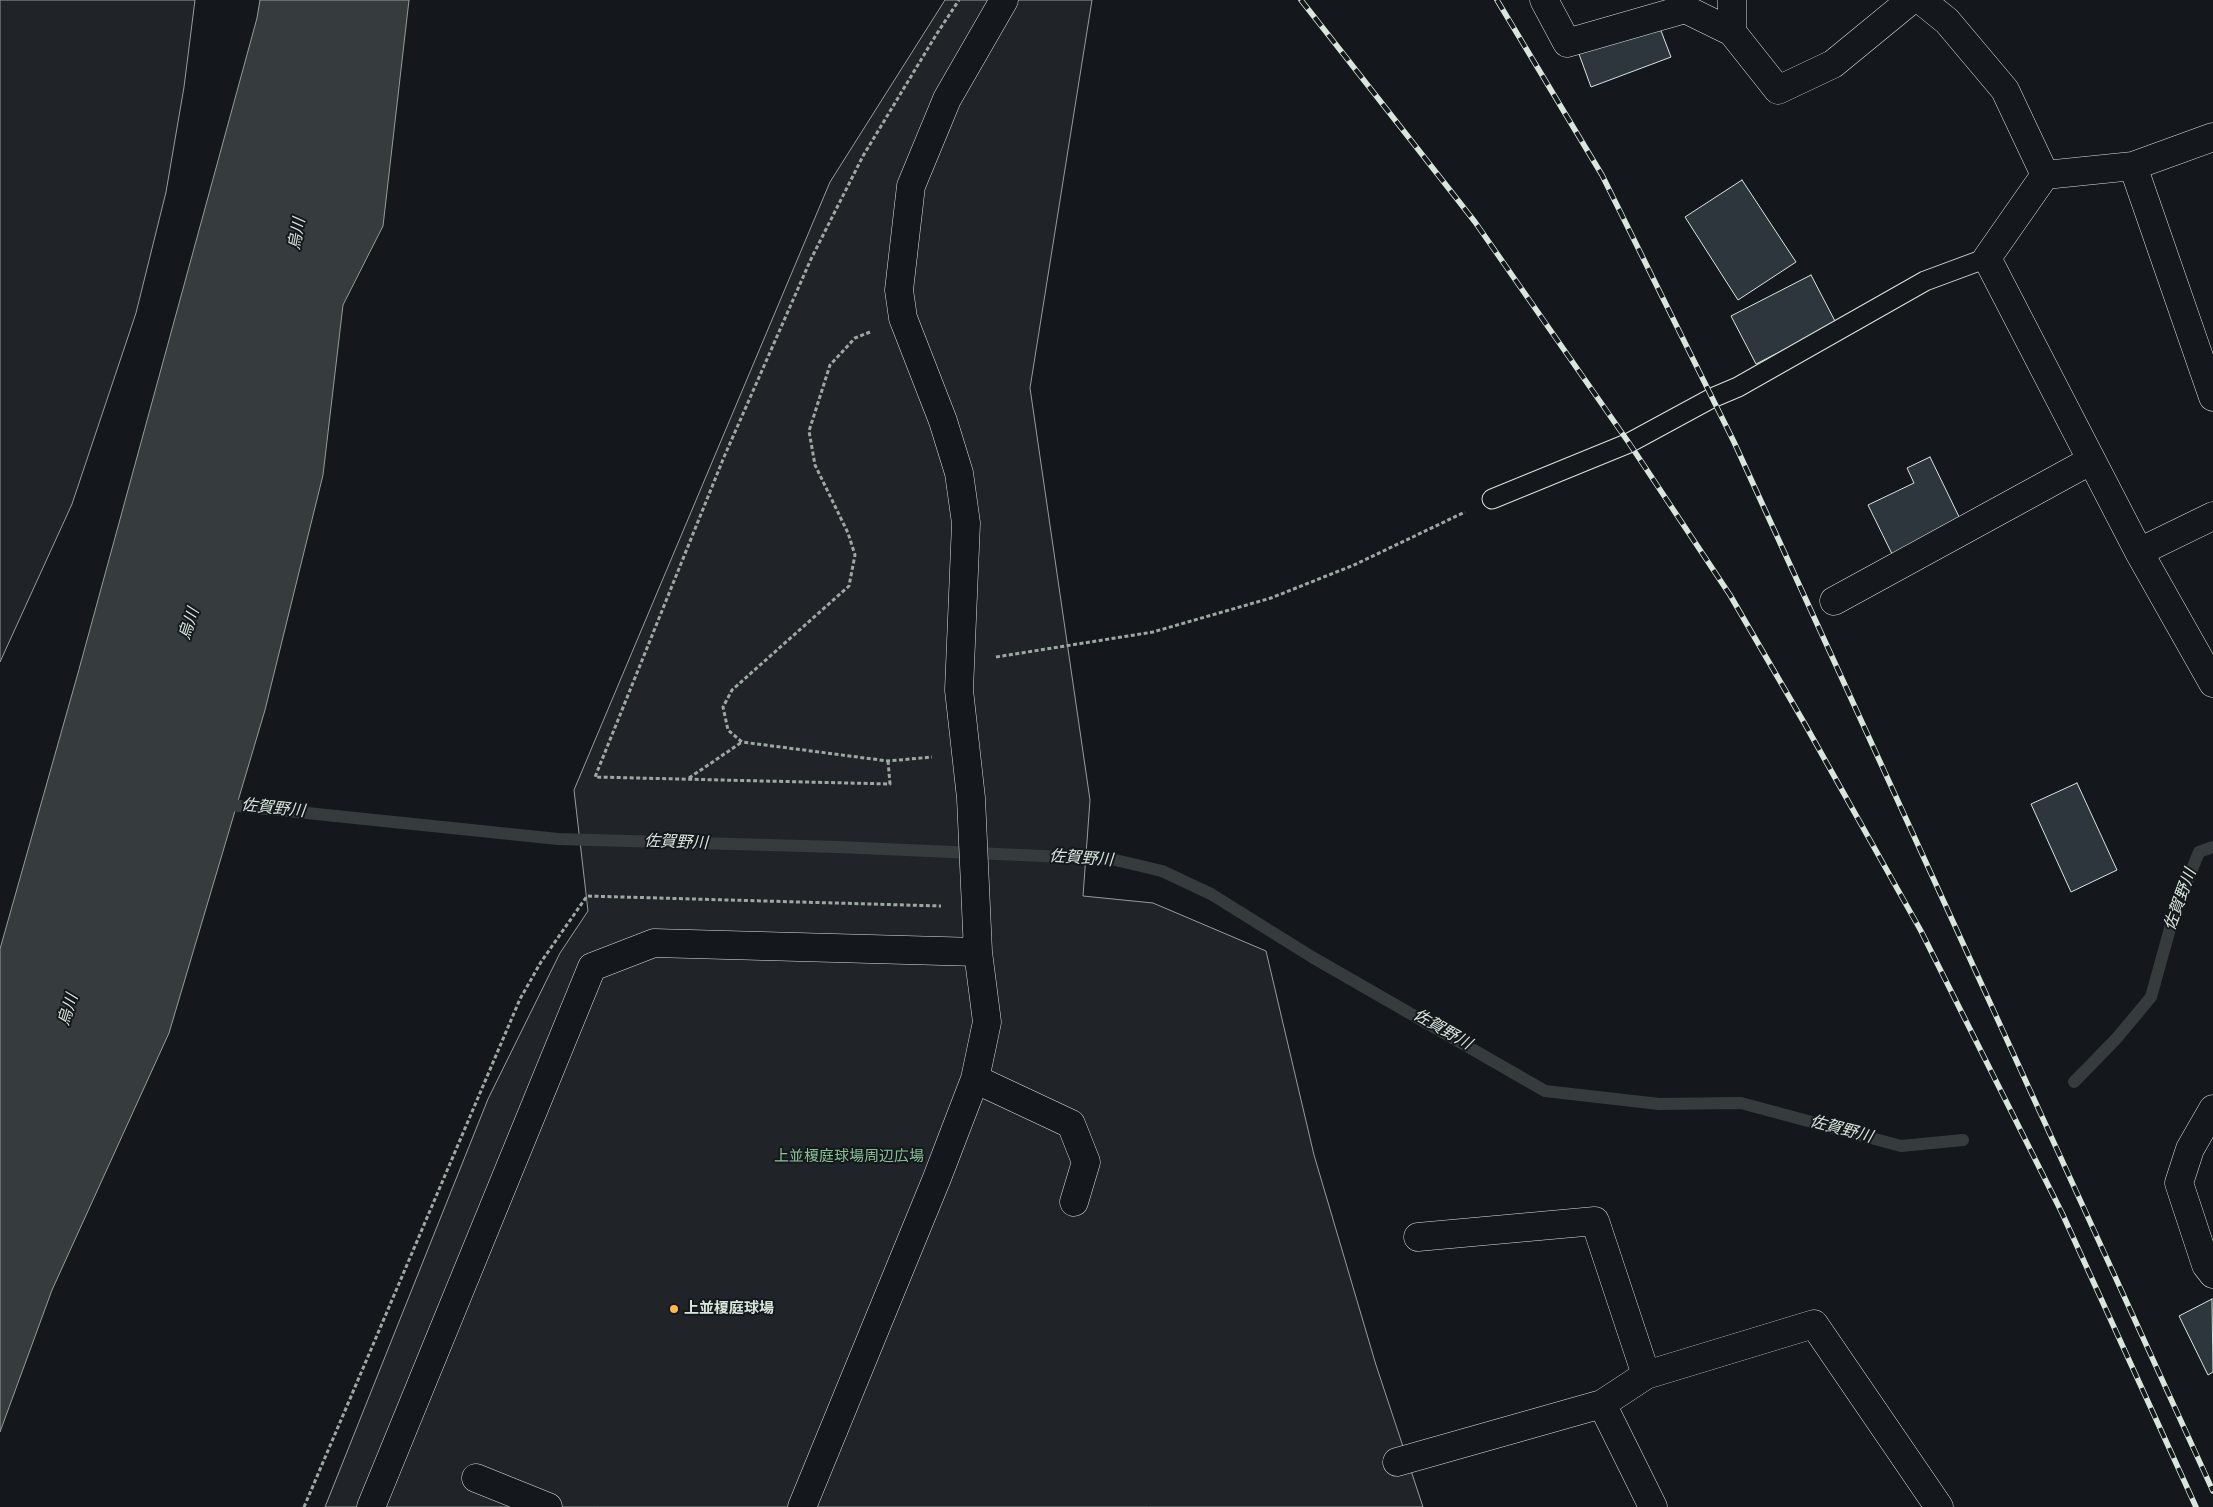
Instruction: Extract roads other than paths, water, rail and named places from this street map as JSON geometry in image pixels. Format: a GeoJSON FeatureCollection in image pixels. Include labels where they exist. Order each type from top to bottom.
{"type":"FeatureCollection","features":[{"type":"Feature","properties":{"kind":"street"},"geometry":{"type":"LineString","coordinates":[[802,1507],[937,1178],[975,1079],[987,1022],[978,952],[971,798],[959,690],[966,523],[959,473],[944,421],[903,318],[899,290],[911,186],[947,99],[1004,0]]}},
{"type":"Feature","properties":{"kind":"street"},"geometry":{"type":"LineString","coordinates":[[1544,0],[1567,43],[1685,9],[1732,32],[1778,90],[1832,64],[1912,0]]}},
{"type":"Feature","properties":{"kind":"street"},"geometry":{"type":"LineString","coordinates":[[1732,0],[1732,32]]}},
{"type":"Feature","properties":{"kind":"street"},"geometry":{"type":"LineString","coordinates":[[1921,0],[1947,20],[2005,90],[2046,175]]}},
{"type":"Feature","properties":{"kind":"street"},"geometry":{"type":"LineString","coordinates":[[2213,137],[2133,166],[2046,175],[1987,258],[2090,460],[2139,552],[2213,683]]}},
{"type":"Feature","properties":{"kind":"street"},"geometry":{"type":"LineString","coordinates":[[2133,166],[2213,397]]}},
{"type":"Feature","properties":{"kind":"street"},"geometry":{"type":"LineString","coordinates":[[1834,601],[2090,460]]}},
{"type":"Feature","properties":{"kind":"street"},"geometry":{"type":"LineString","coordinates":[[2139,552],[2213,516]]}},
{"type":"Feature","properties":{"kind":"street"},"geometry":{"type":"LineString","coordinates":[[371,1507],[592,967],[654,943],[978,952]]}},
{"type":"Feature","properties":{"kind":"street"},"geometry":{"type":"LineString","coordinates":[[975,1079],[1071,1124],[1086,1162],[1074,1202]]}},
{"type":"Feature","properties":{"kind":"street"},"geometry":{"type":"LineString","coordinates":[[2211,1266],[2179,1183],[2190,1149],[2213,1109]]}},
{"type":"Feature","properties":{"kind":"street"},"geometry":{"type":"LineString","coordinates":[[1418,1238],[1595,1221],[1646,1375]]}},
{"type":"Feature","properties":{"kind":"street"},"geometry":{"type":"LineString","coordinates":[[1397,1462],[1602,1404],[1646,1375],[1814,1324],[1939,1507]]}},
{"type":"Feature","properties":{"kind":"street"},"geometry":{"type":"LineString","coordinates":[[1602,1404],[1653,1507]]}},
{"type":"Feature","properties":{"kind":"street"},"geometry":{"type":"LineString","coordinates":[[476,1478],[548,1507]]}},
{"type":"Feature","properties":{"kind":"lane"},"geometry":{"type":"LineString","coordinates":[[1492,499],[1628,443],[1712,398],[1738,387],[1925,281],[1987,258]]}},
{"type":"Feature","properties":{"kind":"water","name":"烏川"},"geometry":{"type":"Polygon","coordinates":[[[260,0],[409,0],[383,226],[343,305],[323,475],[265,710],[169,1033],[52,1290],[0,1432],[0,949],[78,673],[257,18],[260,0]]]}},
{"type":"Feature","properties":{"kind":"waterway","name":"佐賀野川"},"geometry":{"type":"LineString","coordinates":[[220,804],[558,839],[838,847],[1111,859],[1162,871],[1211,894],[1312,957],[1545,1091],[1659,1104],[1741,1103],[1901,1146],[1963,1140]]}},
{"type":"Feature","properties":{"kind":"waterway","name":"佐賀野川"},"geometry":{"type":"LineString","coordinates":[[2074,1082],[2116,1039],[2151,997],[2174,914],[2199,852],[2213,847]]}},
{"type":"Feature","properties":{"kind":"railway"},"geometry":{"type":"LineString","coordinates":[[1301,0],[1475,222],[1629,443],[1730,595],[1921,931],[2062,1213],[2196,1507]]}},
{"type":"Feature","properties":{"kind":"railway"},"geometry":{"type":"LineString","coordinates":[[1497,0],[1602,175],[1734,442],[2213,1491]]}},
{"type":"Feature","properties":{"kind":"place","name":"上並榎庭球場"},"geometry":{"type":"Point","coordinates":[674,1309]}},
{"type":"Feature","properties":{"kind":"park label","name":"上並榎庭球場周辺広場"},"geometry":{"type":"Point","coordinates":[849,1157]}}]}
